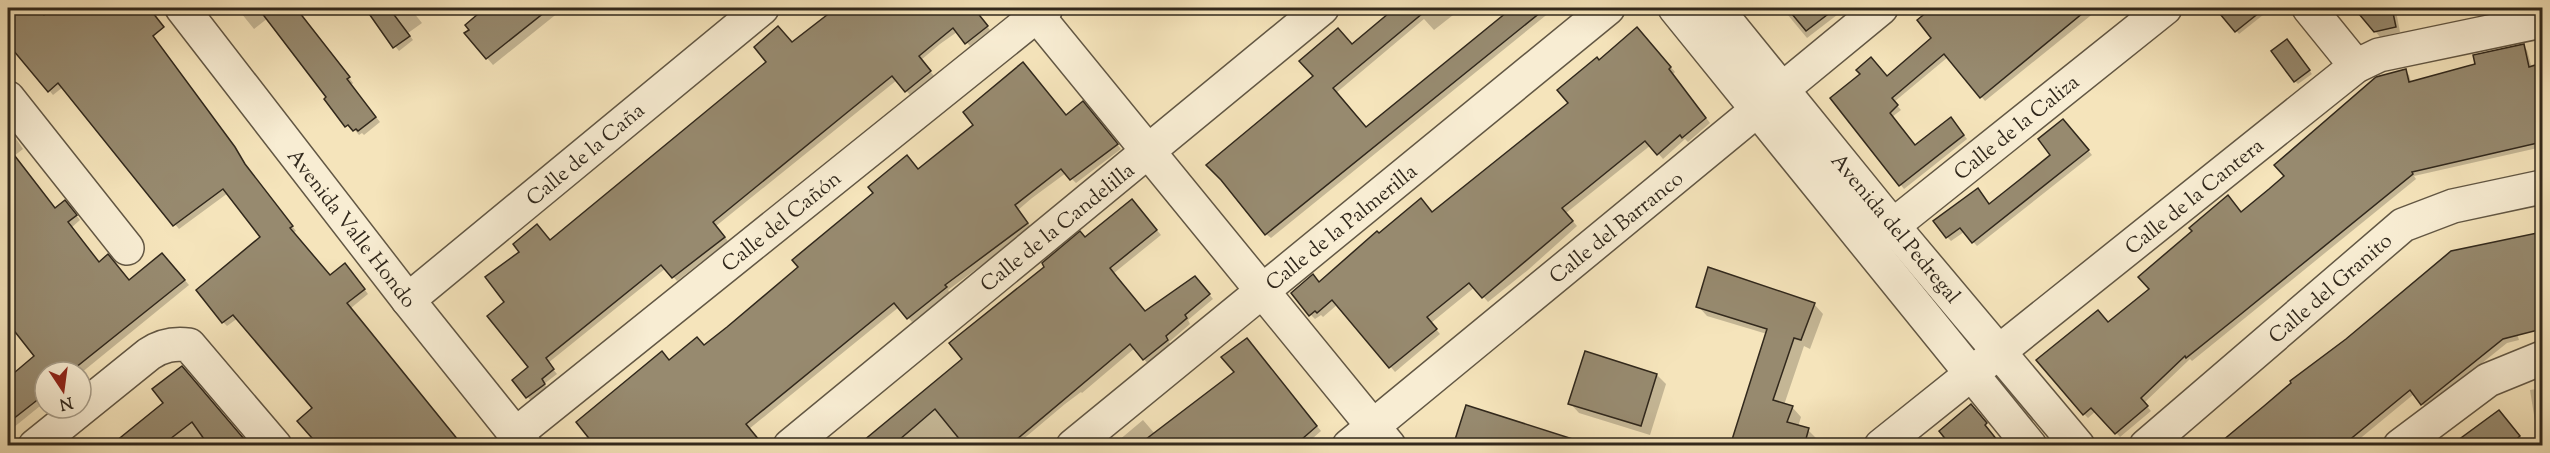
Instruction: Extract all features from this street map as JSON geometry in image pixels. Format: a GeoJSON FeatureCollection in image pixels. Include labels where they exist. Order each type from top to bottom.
{"type":"FeatureCollection","features":[{"type":"Feature","properties":{"kind":"street","name":"Avenida Valle Hondo"},"geometry":{"type":"LineString","coordinates":[[182,8],[408,300],[521,440]]}},
{"type":"Feature","properties":{"kind":"street","name":"Calle de la Caña"},"geometry":{"type":"LineString","coordinates":[[408,300],[762,8]]}},
{"type":"Feature","properties":{"kind":"street","name":"Calle de la Candelilla"},"geometry":{"type":"LineString","coordinates":[[790,446],[1322,8]]}},
{"type":"Feature","properties":{"kind":"street","name":"Calle de la Palmerilla"},"geometry":{"type":"LineString","coordinates":[[1073,446],[1608,8]]}},
{"type":"Feature","properties":{"kind":"street","name":"Avenida del Pedregal"},"geometry":{"type":"LineString","coordinates":[[1675,8],[2030,446]]}},
{"type":"Feature","properties":{"kind":"street","name":"Avenida del Pedregal"},"geometry":{"type":"LineString","coordinates":[[1716,8],[1893,226],[2078,446]]}},
{"type":"Feature","properties":{"kind":"street","name":"Calle del Barranco"},"geometry":{"type":"LineString","coordinates":[[1370,439],[1881,8]]}},
{"type":"Feature","properties":{"kind":"street","name":"Calle de la Caliza"},"geometry":{"type":"LineString","coordinates":[[1867,246],[2165,8]]}},
{"type":"Feature","properties":{"kind":"street"},"geometry":{"type":"LineString","coordinates":[[2309,8],[2356,66]]}},
{"type":"Feature","properties":{"kind":"street"},"geometry":{"type":"LineString","coordinates":[[1038,10],[1262,291],[1370,439]]}},
{"type":"Feature","properties":{"kind":"street","name":"Calle del Cañón"},"geometry":{"type":"LineString","coordinates":[[521,440],[1038,10]]}},
{"type":"Feature","properties":{"kind":"street","name":"Calle de la Cantera"},"geometry":{"type":"LineString","coordinates":[[1881,446],[2356,66],[2379,55],[2542,21]]}},
{"type":"Feature","properties":{"kind":"street"},"geometry":{"type":"LineString","coordinates":[[8,98],[127,248]]}},
{"type":"Feature","properties":{"kind":"street","name":"Calle del Granito"},"geometry":{"type":"LineString","coordinates":[[2146,446],[2403,225],[2453,206],[2542,187]]}},
{"type":"Feature","properties":{"kind":"street"},"geometry":{"type":"LineString","coordinates":[[35,446],[149,354],[175,343],[189,345],[275,446]]}},
{"type":"Feature","properties":{"kind":"street"},"geometry":{"type":"LineString","coordinates":[[2400,446],[2488,380],[2542,358]]}},
{"type":"Feature","properties":{"kind":"building"},"geometry":{"type":"Polygon","coordinates":[[[8,8],[38,8],[44,15],[51,8],[119,8],[124,14],[132,8],[149,8],[164,27],[153,36],[235,147],[245,164],[293,226],[290,228],[330,275],[345,263],[365,289],[347,303],[463,446],[319,446],[297,421],[312,408],[233,315],[222,323],[196,290],[260,237],[223,189],[173,226],[58,83],[48,92],[8,44],[8,8]]]}},
{"type":"Feature","properties":{"kind":"building"},"geometry":{"type":"Polygon","coordinates":[[[258,8],[296,8],[350,77],[347,79],[376,117],[358,131],[356,129],[353,131],[348,125],[345,127],[324,99],[326,97],[258,8]]]}},
{"type":"Feature","properties":{"kind":"building"},"geometry":{"type":"Polygon","coordinates":[[[365,8],[389,8],[410,36],[393,48],[365,8]]]}},
{"type":"Feature","properties":{"kind":"building"},"geometry":{"type":"Polygon","coordinates":[[[485,8],[550,8],[486,59],[464,33],[469,30],[465,25],[485,8]]]}},
{"type":"Feature","properties":{"kind":"building"},"geometry":{"type":"Polygon","coordinates":[[[836,8],[980,8],[976,11],[988,26],[965,44],[953,28],[919,56],[931,71],[905,92],[892,76],[713,222],[725,237],[672,278],[661,265],[546,358],[554,369],[542,379],[545,384],[526,398],[512,380],[528,367],[487,316],[504,302],[485,277],[519,252],[513,244],[537,224],[550,240],[766,62],[754,47],[778,26],[792,42],[836,8]]]}},
{"type":"Feature","properties":{"kind":"building"},"geometry":{"type":"Polygon","coordinates":[[[1395,8],[1429,8],[1333,88],[1366,127],[1512,8],[1546,8],[1265,235],[1221,180],[1206,165],[1313,76],[1299,61],[1338,28],[1352,44],[1395,8]]]}},
{"type":"Feature","properties":{"kind":"building"},"geometry":{"type":"Polygon","coordinates":[[[1787,8],[1836,8],[1806,31],[1787,8]]]}},
{"type":"Feature","properties":{"kind":"building"},"geometry":{"type":"Polygon","coordinates":[[[1932,8],[2089,8],[1980,98],[1944,54],[1892,98],[1898,105],[1890,113],[1915,145],[1951,117],[1964,135],[1899,186],[1830,98],[1860,74],[1856,70],[1871,57],[1887,76],[1931,38],[1917,20],[1932,8]]]}},
{"type":"Feature","properties":{"kind":"building"},"geometry":{"type":"Polygon","coordinates":[[[2215,8],[2265,8],[2235,32],[2215,8]]]}},
{"type":"Feature","properties":{"kind":"building"},"geometry":{"type":"Polygon","coordinates":[[[2354,8],[2392,8],[2396,27],[2374,32],[2354,8]]]}},
{"type":"Feature","properties":{"kind":"building"},"geometry":{"type":"Polygon","coordinates":[[[1637,27],[1671,67],[1669,69],[1706,118],[1682,138],[1680,135],[1657,155],[1645,141],[1562,208],[1573,221],[1482,298],[1469,283],[1427,317],[1437,329],[1389,368],[1332,300],[1317,313],[1315,311],[1309,316],[1291,293],[1313,274],[1319,282],[1377,231],[1379,233],[1421,198],[1432,212],[1568,103],[1557,90],[1597,57],[1599,60],[1637,27]]]}},
{"type":"Feature","properties":{"kind":"building"},"geometry":{"type":"Polygon","coordinates":[[[2287,39],[2310,70],[2294,82],[2271,51],[2287,39]]]}},
{"type":"Feature","properties":{"kind":"building"},"geometry":{"type":"Polygon","coordinates":[[[2524,44],[2529,67],[2542,63],[2542,142],[2412,172],[2413,174],[2241,314],[2186,358],[2185,356],[2141,398],[2148,406],[2115,434],[2091,408],[2083,415],[2036,360],[2098,310],[2108,322],[2149,289],[2138,277],[2192,231],[2189,228],[2228,195],[2241,212],[2284,176],[2274,165],[2376,77],[2406,69],[2409,82],[2475,64],[2473,55],[2524,44]]]}},
{"type":"Feature","properties":{"kind":"building"},"geometry":{"type":"Polygon","coordinates":[[[1023,62],[1066,115],[1083,101],[1118,144],[1070,180],[1061,169],[1015,205],[1028,223],[945,285],[947,287],[907,319],[894,303],[746,424],[764,446],[724,446],[719,439],[711,446],[595,446],[576,422],[662,351],[669,360],[697,337],[704,345],[727,327],[798,267],[792,260],[873,193],[868,187],[907,155],[918,169],[973,125],[963,112],[1023,62]]]}},
{"type":"Feature","properties":{"kind":"building"},"geometry":{"type":"Polygon","coordinates":[[[2063,119],[2089,150],[1972,243],[1960,228],[1946,238],[1933,221],[1978,188],[1989,204],[2050,155],[2038,139],[2063,119]]]}},
{"type":"Feature","properties":{"kind":"building"},"geometry":{"type":"Polygon","coordinates":[[[8,147],[55,208],[65,200],[77,215],[68,222],[99,262],[108,254],[129,280],[162,253],[185,280],[85,360],[33,360],[33,403],[8,423],[8,378],[34,356],[8,323],[8,147]]]}},
{"type":"Feature","properties":{"kind":"building"},"geometry":{"type":"Polygon","coordinates":[[[1132,199],[1157,230],[1110,268],[1117,277],[1145,311],[1195,276],[1210,294],[1185,315],[1187,318],[1166,336],[1168,340],[1143,360],[1130,344],[1009,446],[965,446],[935,409],[892,446],[857,446],[962,359],[949,343],[1044,267],[1042,263],[1080,231],[1085,237],[1132,199]]]}},
{"type":"Feature","properties":{"kind":"building"},"geometry":{"type":"Polygon","coordinates":[[[2542,232],[2542,329],[2503,339],[2421,405],[2410,390],[2342,446],[2216,446],[2291,383],[2290,381],[2346,339],[2451,251],[2542,232]]]}},
{"type":"Feature","properties":{"kind":"building"},"geometry":{"type":"Polygon","coordinates":[[[1708,267],[1815,303],[1801,340],[1794,338],[1773,400],[1793,406],[1787,422],[1809,428],[1804,446],[1730,446],[1767,329],[1696,307],[1708,267]]]}},
{"type":"Feature","properties":{"kind":"building"},"geometry":{"type":"Polygon","coordinates":[[[1247,338],[1317,426],[1294,446],[1137,446],[1234,372],[1221,357],[1247,338]]]}},
{"type":"Feature","properties":{"kind":"building"},"geometry":{"type":"Polygon","coordinates":[[[1585,351],[1657,374],[1641,426],[1568,404],[1585,351]]]}},
{"type":"Feature","properties":{"kind":"building"},"geometry":{"type":"Polygon","coordinates":[[[182,366],[250,446],[209,446],[192,422],[161,446],[110,446],[163,403],[152,389],[182,366]]]}},
{"type":"Feature","properties":{"kind":"building"},"geometry":{"type":"Polygon","coordinates":[[[1971,404],[2002,446],[1951,446],[1939,431],[1971,404]]]}},
{"type":"Feature","properties":{"kind":"building"},"geometry":{"type":"Polygon","coordinates":[[[1466,405],[1579,441],[1578,446],[1453,446],[1466,405]]]}},
{"type":"Feature","properties":{"kind":"building"},"geometry":{"type":"Polygon","coordinates":[[[2499,410],[2520,436],[2509,446],[2450,446],[2499,410]]]}}]}
